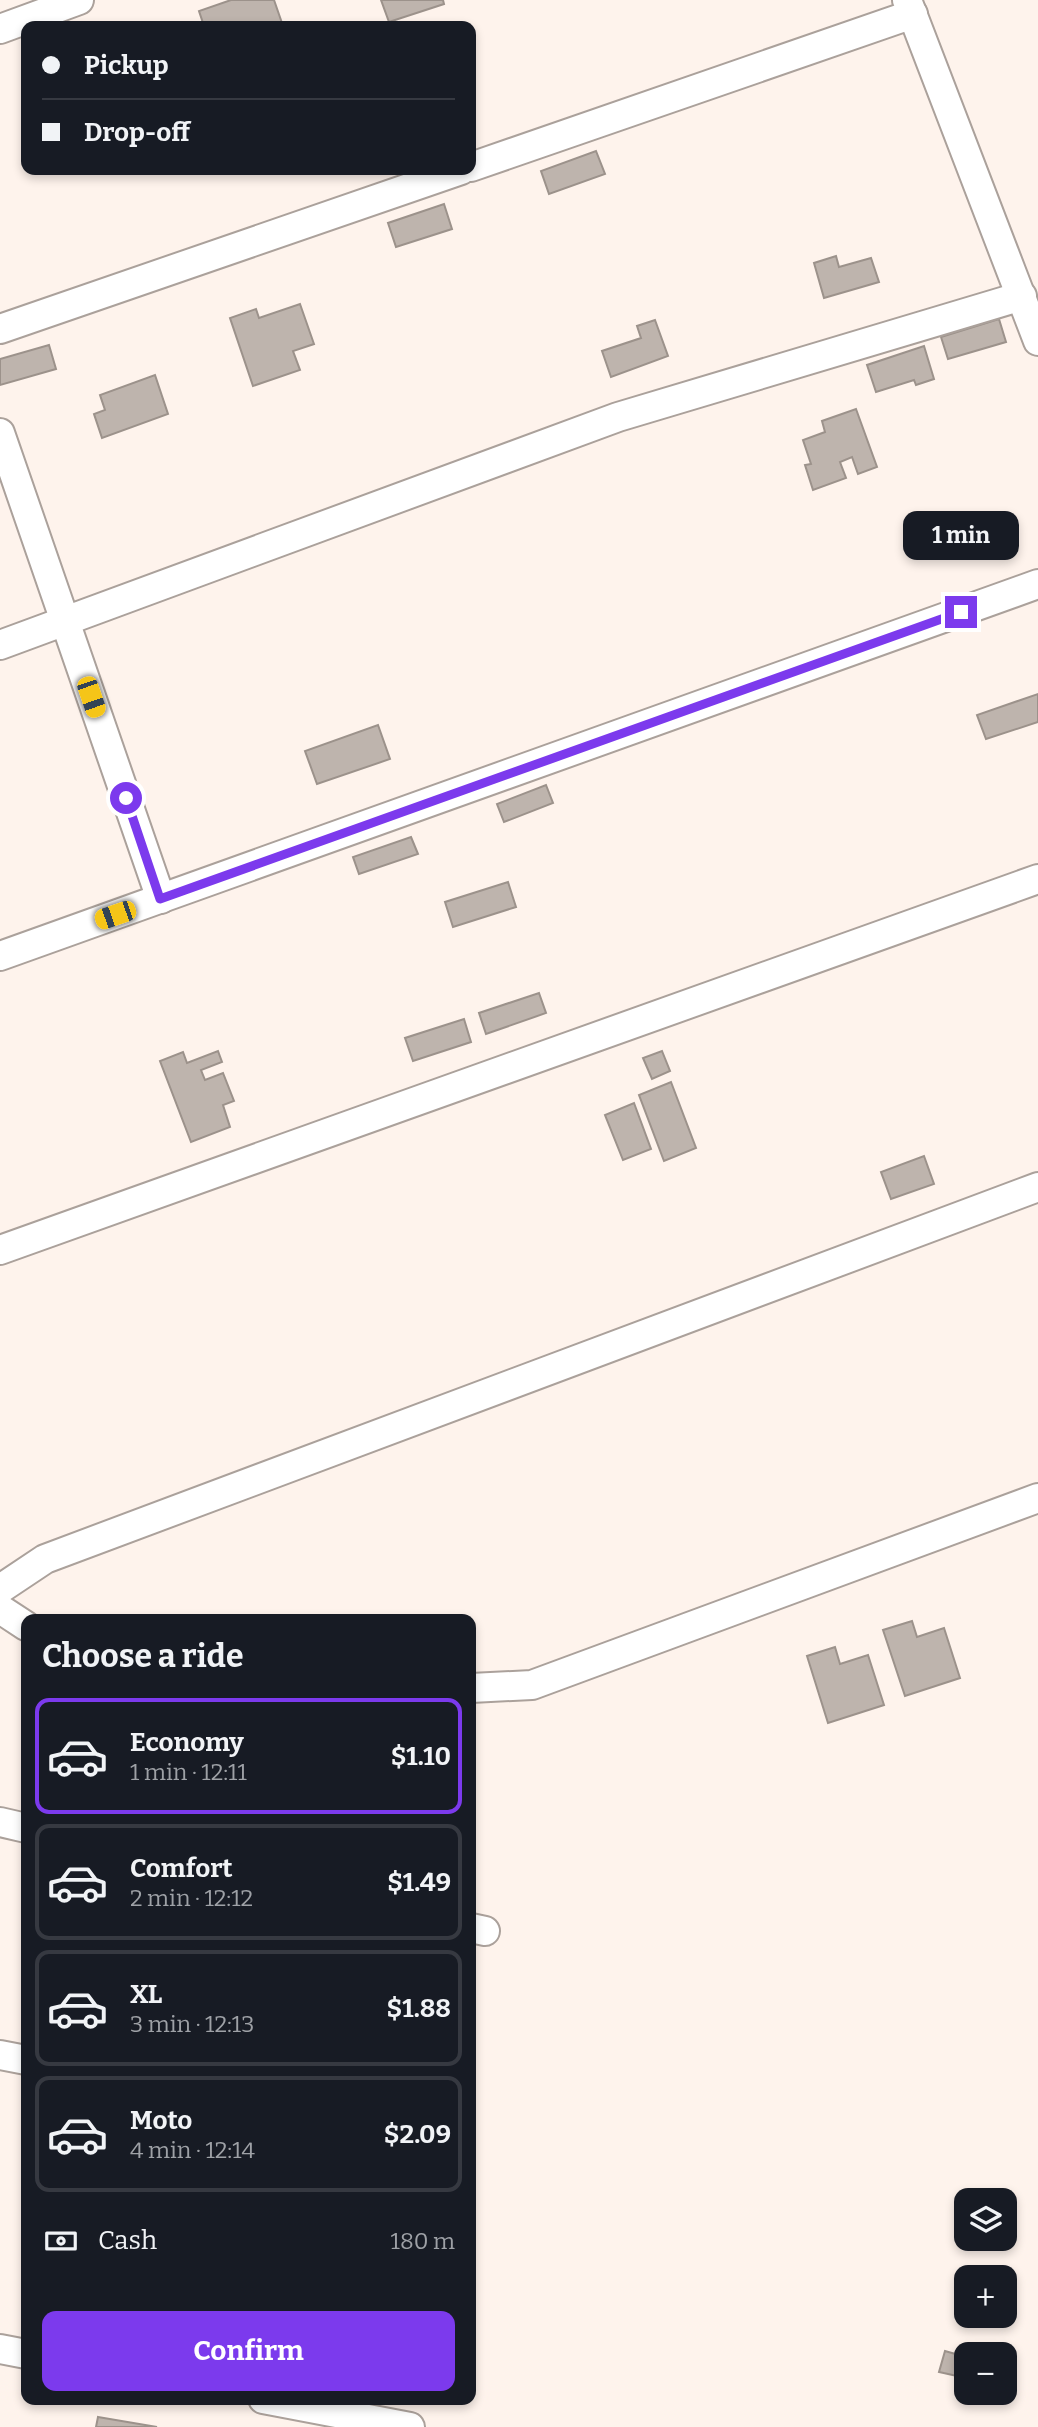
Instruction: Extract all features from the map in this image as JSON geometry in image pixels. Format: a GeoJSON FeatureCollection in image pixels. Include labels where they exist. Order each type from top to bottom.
{"type":"FeatureCollection","features":[{"type":"Feature","properties":{"kind":"street"},"geometry":{"type":"LineString","coordinates":[[22,21],[79,0]]}},
{"type":"Feature","properties":{"kind":"street"},"geometry":{"type":"LineString","coordinates":[[476,165],[910,7],[1038,341]]}},
{"type":"Feature","properties":{"kind":"street"},"geometry":{"type":"LineString","coordinates":[[0,29],[21,21]]}},
{"type":"Feature","properties":{"kind":"street"},"geometry":{"type":"LineString","coordinates":[[0,329],[447,175]]}},
{"type":"Feature","properties":{"kind":"street"},"geometry":{"type":"LineString","coordinates":[[0,645],[618,417],[1021,296]]}},
{"type":"Feature","properties":{"kind":"street"},"geometry":{"type":"LineString","coordinates":[[0,433],[160,899]]}},
{"type":"Feature","properties":{"kind":"street"},"geometry":{"type":"LineString","coordinates":[[0,956],[1038,584]]}},
{"type":"Feature","properties":{"kind":"street"},"geometry":{"type":"LineString","coordinates":[[0,1250],[1038,879]]}},
{"type":"Feature","properties":{"kind":"street"},"geometry":{"type":"LineString","coordinates":[[0,1589],[45,1559],[1038,1187]]}},
{"type":"Feature","properties":{"kind":"street"},"geometry":{"type":"LineString","coordinates":[[476,1688],[532,1685],[1038,1498]]}},
{"type":"Feature","properties":{"kind":"street"},"geometry":{"type":"LineString","coordinates":[[0,1609],[21,1623]]}},
{"type":"Feature","properties":{"kind":"street"},"geometry":{"type":"LineString","coordinates":[[0,1822],[21,1827]]}},
{"type":"Feature","properties":{"kind":"street"},"geometry":{"type":"LineString","coordinates":[[0,2055],[21,2059]]}},
{"type":"Feature","properties":{"kind":"street"},"geometry":{"type":"LineString","coordinates":[[0,2349],[21,2353]]}},
{"type":"Feature","properties":{"kind":"street"},"geometry":{"type":"LineString","coordinates":[[294,2405],[410,2427]]}},
{"type":"Feature","properties":{"kind":"building"},"geometry":{"type":"Polygon","coordinates":[[[231,0],[274,0],[281,21],[202,21],[199,11],[231,0]]]}},
{"type":"Feature","properties":{"kind":"building"},"geometry":{"type":"Polygon","coordinates":[[[381,0],[443,0],[444,4],[389,21],[381,0]]]}},
{"type":"Feature","properties":{"kind":"building"},"geometry":{"type":"Polygon","coordinates":[[[596,151],[605,174],[549,194],[541,171],[596,151]]]}},
{"type":"Feature","properties":{"kind":"building"},"geometry":{"type":"Polygon","coordinates":[[[444,204],[452,229],[396,247],[388,223],[444,204]]]}},
{"type":"Feature","properties":{"kind":"building"},"geometry":{"type":"Polygon","coordinates":[[[836,256],[839,267],[871,258],[879,282],[824,298],[814,263],[836,256]]]}},
{"type":"Feature","properties":{"kind":"building"},"geometry":{"type":"Polygon","coordinates":[[[300,304],[314,344],[293,351],[300,370],[253,386],[230,318],[256,309],[259,318],[300,304]]]}},
{"type":"Feature","properties":{"kind":"building"},"geometry":{"type":"Polygon","coordinates":[[[999,319],[1006,342],[948,359],[941,337],[999,319]]]}},
{"type":"Feature","properties":{"kind":"building"},"geometry":{"type":"Polygon","coordinates":[[[655,320],[668,356],[611,377],[602,351],[641,338],[637,326],[655,320]]]}},
{"type":"Feature","properties":{"kind":"building"},"geometry":{"type":"Polygon","coordinates":[[[49,345],[56,369],[0,385],[0,359],[49,345]]]}},
{"type":"Feature","properties":{"kind":"building"},"geometry":{"type":"Polygon","coordinates":[[[924,346],[934,379],[916,385],[914,380],[876,392],[867,365],[924,346]]]}},
{"type":"Feature","properties":{"kind":"building"},"geometry":{"type":"Polygon","coordinates":[[[155,375],[168,414],[102,438],[94,414],[105,410],[100,395],[155,375]]]}},
{"type":"Feature","properties":{"kind":"building"},"geometry":{"type":"Polygon","coordinates":[[[856,409],[877,467],[858,474],[852,457],[840,462],[846,478],[813,490],[805,465],[811,464],[803,440],[825,432],[822,421],[856,409]]]}},
{"type":"Feature","properties":{"kind":"building"},"geometry":{"type":"Polygon","coordinates":[[[1038,694],[1038,722],[986,739],[977,715],[1038,694]]]}},
{"type":"Feature","properties":{"kind":"building"},"geometry":{"type":"Polygon","coordinates":[[[378,725],[390,759],[317,784],[305,751],[378,725]]]}},
{"type":"Feature","properties":{"kind":"building"},"geometry":{"type":"Polygon","coordinates":[[[546,785],[553,803],[504,822],[497,804],[546,785]]]}},
{"type":"Feature","properties":{"kind":"building"},"geometry":{"type":"Polygon","coordinates":[[[411,837],[418,854],[359,874],[353,857],[411,837]]]}},
{"type":"Feature","properties":{"kind":"building"},"geometry":{"type":"Polygon","coordinates":[[[508,882],[516,907],[453,927],[445,902],[508,882]]]}},
{"type":"Feature","properties":{"kind":"building"},"geometry":{"type":"Polygon","coordinates":[[[539,993],[546,1013],[486,1034],[479,1013],[539,993]]]}},
{"type":"Feature","properties":{"kind":"building"},"geometry":{"type":"Polygon","coordinates":[[[464,1019],[471,1042],[413,1061],[405,1038],[464,1019]]]}},
{"type":"Feature","properties":{"kind":"building"},"geometry":{"type":"Polygon","coordinates":[[[218,1051],[222,1062],[201,1070],[205,1080],[223,1073],[234,1101],[223,1105],[230,1127],[191,1142],[160,1061],[183,1052],[187,1063],[218,1051]]]}},
{"type":"Feature","properties":{"kind":"building"},"geometry":{"type":"Polygon","coordinates":[[[662,1051],[670,1071],[652,1079],[643,1058],[662,1051]]]}},
{"type":"Feature","properties":{"kind":"building"},"geometry":{"type":"Polygon","coordinates":[[[671,1082],[696,1148],[664,1161],[639,1095],[671,1082]]]}},
{"type":"Feature","properties":{"kind":"building"},"geometry":{"type":"Polygon","coordinates":[[[634,1103],[651,1149],[623,1160],[605,1115],[634,1103]]]}},
{"type":"Feature","properties":{"kind":"building"},"geometry":{"type":"Polygon","coordinates":[[[924,1156],[934,1184],[891,1199],[881,1172],[924,1156]]]}},
{"type":"Feature","properties":{"kind":"building"},"geometry":{"type":"Polygon","coordinates":[[[912,1621],[917,1637],[944,1628],[960,1678],[905,1696],[883,1630],[912,1621]]]}},
{"type":"Feature","properties":{"kind":"building"},"geometry":{"type":"Polygon","coordinates":[[[835,1647],[840,1664],[868,1655],[884,1705],[828,1723],[807,1656],[835,1647]]]}},
{"type":"Feature","properties":{"kind":"building"},"geometry":{"type":"Polygon","coordinates":[[[945,2351],[954,2354],[954,2375],[939,2372],[945,2351]]]}},
{"type":"Feature","properties":{"kind":"building"},"geometry":{"type":"Polygon","coordinates":[[[98,2417],[157,2427],[96,2427],[98,2417]]]}},
{"type":"Feature","properties":{"kind":"route"},"geometry":{"type":"LineString","coordinates":[[126,798],[160,899],[961,612]]}}]}
